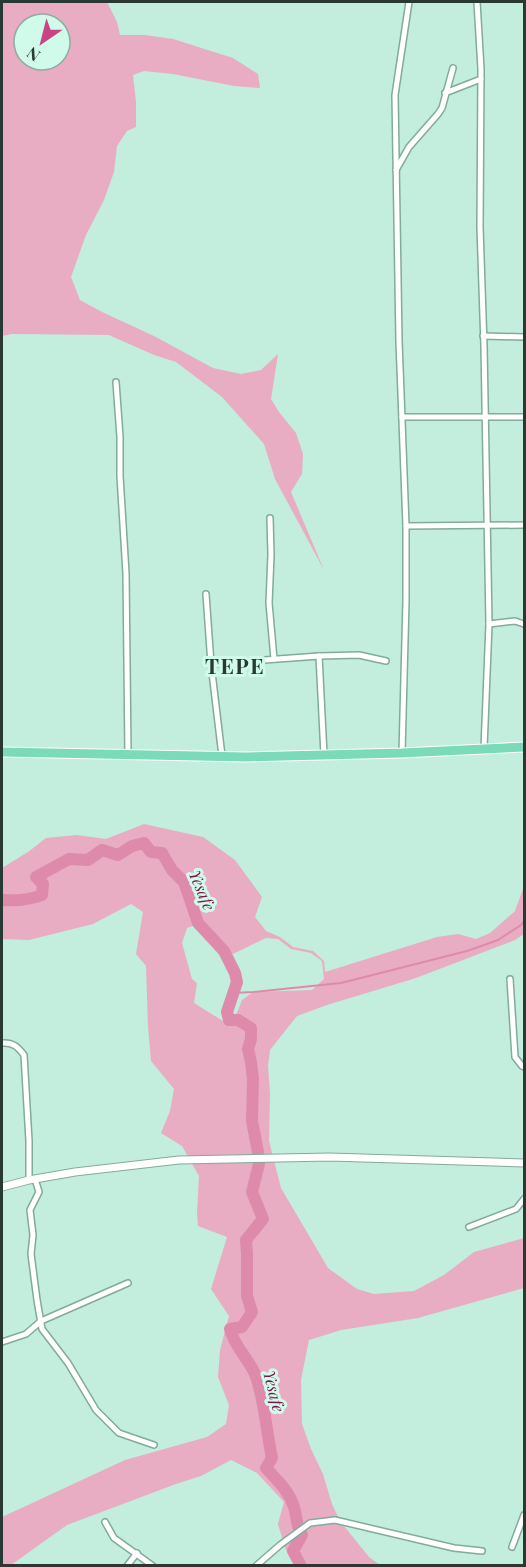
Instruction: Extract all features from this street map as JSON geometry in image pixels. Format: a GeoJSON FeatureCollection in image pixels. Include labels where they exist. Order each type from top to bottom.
{"type":"FeatureCollection","features":[{"type":"Feature","properties":{"kind":"highway"},"geometry":{"type":"LineString","coordinates":[[2,752],[222,756],[402,753],[525,747]]}},
{"type":"Feature","properties":{"kind":"street"},"geometry":{"type":"LineString","coordinates":[[402,753],[406,526],[395,172],[395,95],[409,2]]}},
{"type":"Feature","properties":{"kind":"street"},"geometry":{"type":"LineString","coordinates":[[477,2],[481,79],[480,227],[489,624],[484,748]]}},
{"type":"Feature","properties":{"kind":"street"},"geometry":{"type":"LineString","coordinates":[[395,172],[409,147],[442,108],[453,68]]}},
{"type":"Feature","properties":{"kind":"street"},"geometry":{"type":"LineString","coordinates":[[445,93],[481,79]]}},
{"type":"Feature","properties":{"kind":"street"},"geometry":{"type":"LineString","coordinates":[[483,336],[525,337]]}},
{"type":"Feature","properties":{"kind":"street"},"geometry":{"type":"LineString","coordinates":[[116,382],[126,573],[128,754]]}},
{"type":"Feature","properties":{"kind":"street"},"geometry":{"type":"LineString","coordinates":[[402,417],[525,417]]}},
{"type":"Feature","properties":{"kind":"street"},"geometry":{"type":"LineString","coordinates":[[270,518],[269,603],[274,659]]}},
{"type":"Feature","properties":{"kind":"street"},"geometry":{"type":"LineString","coordinates":[[406,526],[525,525]]}},
{"type":"Feature","properties":{"kind":"street"},"geometry":{"type":"LineString","coordinates":[[206,594],[211,663],[222,756]]}},
{"type":"Feature","properties":{"kind":"street"},"geometry":{"type":"LineString","coordinates":[[489,624],[516,621],[525,624]]}},
{"type":"Feature","properties":{"kind":"street"},"geometry":{"type":"LineString","coordinates":[[211,663],[360,655],[386,661]]}},
{"type":"Feature","properties":{"kind":"street"},"geometry":{"type":"LineString","coordinates":[[319,656],[324,755]]}},
{"type":"Feature","properties":{"kind":"street"},"geometry":{"type":"LineString","coordinates":[[510,980],[516,1056],[525,1067]]}},
{"type":"Feature","properties":{"kind":"street"},"geometry":{"type":"LineString","coordinates":[[2,1043],[7,1042],[16,1046],[24,1055],[32,1179],[39,1192],[30,1210],[33,1235],[31,1254],[42,1329],[68,1363],[96,1410],[119,1433],[154,1444]]}},
{"type":"Feature","properties":{"kind":"street"},"geometry":{"type":"LineString","coordinates":[[2,1187],[32,1179],[87,1170],[179,1160],[330,1157],[525,1163]]}},
{"type":"Feature","properties":{"kind":"street"},"geometry":{"type":"LineString","coordinates":[[469,1227],[516,1209],[525,1199]]}},
{"type":"Feature","properties":{"kind":"street"},"geometry":{"type":"LineString","coordinates":[[2,1342],[26,1334],[40,1321],[128,1283]]}},
{"type":"Feature","properties":{"kind":"street"},"geometry":{"type":"LineString","coordinates":[[512,1547],[525,1515]]}},
{"type":"Feature","properties":{"kind":"street"},"geometry":{"type":"LineString","coordinates":[[256,1566],[310,1523],[335,1520],[454,1548],[482,1551]]}},
{"type":"Feature","properties":{"kind":"street"},"geometry":{"type":"LineString","coordinates":[[105,1522],[114,1538],[153,1566]]}},
{"type":"Feature","properties":{"kind":"street"},"geometry":{"type":"LineString","coordinates":[[127,1566],[137,1553]]}},
{"type":"Feature","properties":{"kind":"shaded area"},"geometry":{"type":"Polygon","coordinates":[[[2,2],[107,2],[117,22],[120,35],[145,35],[173,39],[233,58],[258,74],[260,88],[144,71],[133,75],[136,127],[127,131],[117,146],[114,172],[104,200],[86,235],[71,277],[80,300],[213,368],[241,374],[261,370],[278,354],[271,399],[296,433],[303,454],[302,474],[291,492],[324,570],[275,479],[264,444],[222,397],[176,362],[109,335],[12,334],[2,336],[2,2]]]}},
{"type":"Feature","properties":{"kind":"shaded area"},"geometry":{"type":"Polygon","coordinates":[[[144,824],[203,837],[235,860],[262,897],[255,917],[266,931],[280,937],[293,947],[313,951],[324,961],[325,972],[437,937],[458,934],[476,939],[490,933],[515,911],[524,886],[524,934],[515,940],[416,978],[297,1016],[270,1050],[268,1066],[269,1141],[281,1188],[328,1268],[357,1289],[374,1294],[414,1291],[444,1275],[474,1252],[524,1238],[524,1288],[418,1318],[341,1330],[309,1340],[301,1380],[302,1424],[340,1521],[369,1557],[380,1565],[295,1565],[285,1548],[278,1524],[284,1502],[257,1473],[231,1460],[201,1476],[67,1525],[11,1565],[2,1565],[2,1517],[125,1460],[207,1437],[226,1424],[229,1405],[218,1377],[220,1350],[229,1316],[211,1289],[227,1237],[198,1226],[199,1176],[182,1146],[161,1133],[170,1111],[174,1089],[151,1061],[146,966],[136,954],[143,912],[131,904],[93,924],[29,940],[2,939],[2,868],[46,838],[77,835],[106,839],[144,824]],[[198,924],[187,928],[182,943],[192,979],[197,983],[194,1003],[223,1021],[229,1020],[237,1013],[242,1000],[253,992],[312,990],[324,979],[322,961],[311,953],[291,949],[278,939],[266,938],[233,954],[224,951],[198,924]]]}},
{"type":"Feature","properties":{"kind":"waterway","name":"Yesafe"},"geometry":{"type":"LineString","coordinates":[[2,900],[22,900],[42,895],[43,884],[36,877],[69,859],[88,860],[102,850],[118,855],[132,846],[144,843],[151,852],[162,853],[172,870],[184,882],[198,923],[224,951],[235,973],[237,982],[227,1012],[229,1020],[238,1020],[251,1028],[248,1049],[253,1079],[252,1121],[258,1152]]}},
{"type":"Feature","properties":{"kind":"waterway"},"geometry":{"type":"LineString","coordinates":[[233,993],[341,983],[467,951],[498,940],[524,921]]}},
{"type":"Feature","properties":{"kind":"waterway","name":"Yesafe"},"geometry":{"type":"LineString","coordinates":[[259,1164],[252,1192],[263,1219],[246,1240],[247,1296],[252,1312],[242,1327],[230,1329],[252,1368],[258,1384],[272,1458],[266,1468],[292,1501],[302,1535],[293,1551],[301,1566]]}},
{"type":"Feature","properties":{"kind":"district","name":"TEPE"},"geometry":{"type":"Point","coordinates":[235,667]}}]}
